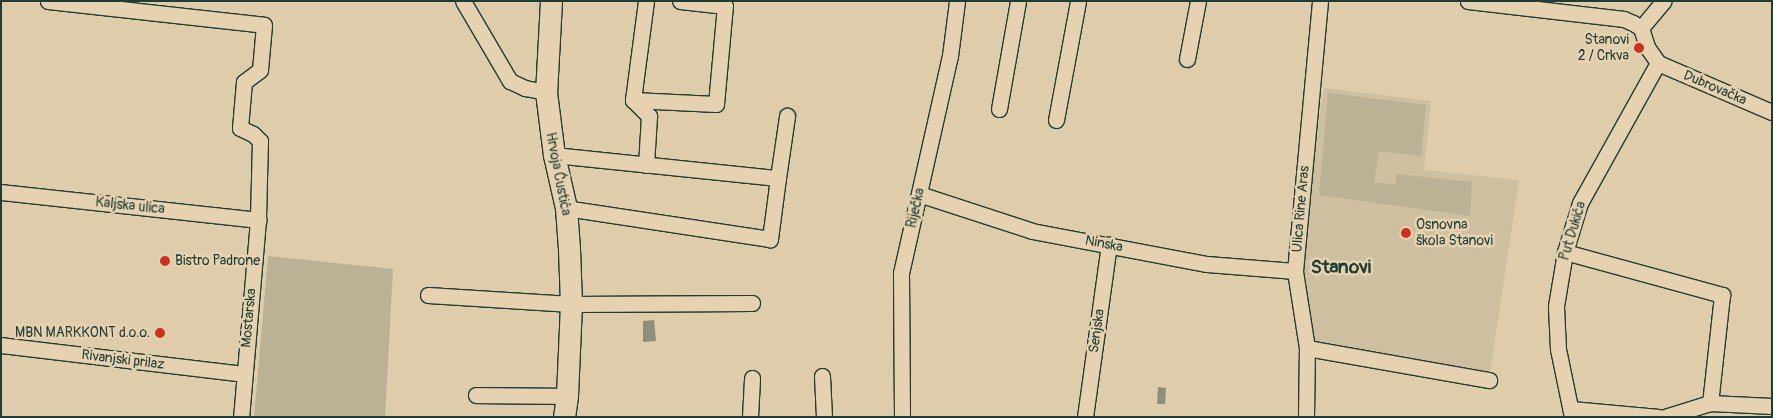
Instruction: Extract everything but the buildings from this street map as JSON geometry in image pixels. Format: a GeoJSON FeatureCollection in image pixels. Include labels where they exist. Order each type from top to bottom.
{"type":"FeatureCollection","features":[{"type":"Feature","properties":{"kind":"main road","name":"Hrvoja Ćustića"},"geometry":{"type":"LineString","coordinates":[[551,1],[546,92],[554,155],[566,208],[571,304],[565,406]]}},
{"type":"Feature","properties":{"kind":"street","name":"Mostarska"},"geometry":{"type":"LineString","coordinates":[[48,1],[264,25],[260,70],[244,82],[240,128],[253,134],[260,141],[258,220],[241,417]]}},
{"type":"Feature","properties":{"kind":"street"},"geometry":{"type":"LineString","coordinates":[[463,1],[510,81],[525,88],[546,92]]}},
{"type":"Feature","properties":{"kind":"street"},"geometry":{"type":"LineString","coordinates":[[634,100],[646,1]]}},
{"type":"Feature","properties":{"kind":"street"},"geometry":{"type":"LineString","coordinates":[[634,100],[716,104],[725,6],[680,1]]}},
{"type":"Feature","properties":{"kind":"street","name":"Riječka"},"geometry":{"type":"LineString","coordinates":[[902,417],[901,272],[932,143],[950,56],[957,1]]}},
{"type":"Feature","properties":{"kind":"street"},"geometry":{"type":"LineString","coordinates":[[999,109],[1018,1]]}},
{"type":"Feature","properties":{"kind":"street"},"geometry":{"type":"LineString","coordinates":[[1056,120],[1078,1]]}},
{"type":"Feature","properties":{"kind":"street"},"geometry":{"type":"LineString","coordinates":[[1187,59],[1198,1]]}},
{"type":"Feature","properties":{"kind":"street","name":"Ulica Rine Aras"},"geometry":{"type":"LineString","coordinates":[[1306,417],[1307,348],[1295,271],[1320,1]]}},
{"type":"Feature","properties":{"kind":"street"},"geometry":{"type":"LineString","coordinates":[[1468,1],[1624,19],[1641,28],[1647,47],[1658,63]]}},
{"type":"Feature","properties":{"kind":"street"},"geometry":{"type":"LineString","coordinates":[[1641,28],[1664,1]]}},
{"type":"Feature","properties":{"kind":"street","name":"Dubrovačka"},"geometry":{"type":"LineString","coordinates":[[1658,63],[1772,112]]}},
{"type":"Feature","properties":{"kind":"street","name":"Put Dukića"},"geometry":{"type":"LineString","coordinates":[[1571,413],[1558,349],[1556,306],[1565,252],[1580,202],[1658,63]]}},
{"type":"Feature","properties":{"kind":"street"},"geometry":{"type":"LineString","coordinates":[[634,100],[649,116],[646,165]]}},
{"type":"Feature","properties":{"kind":"street"},"geometry":{"type":"LineString","coordinates":[[566,208],[770,239],[787,116]]}},
{"type":"Feature","properties":{"kind":"street"},"geometry":{"type":"LineString","coordinates":[[554,155],[778,178]]}},
{"type":"Feature","properties":{"kind":"street","name":"Kaljska ulica"},"geometry":{"type":"LineString","coordinates":[[1,192],[258,220]]}},
{"type":"Feature","properties":{"kind":"street","name":"Ninska"},"geometry":{"type":"LineString","coordinates":[[919,194],[1032,231],[1208,264],[1295,271]]}},
{"type":"Feature","properties":{"kind":"street","name":"Senjska"},"geometry":{"type":"LineString","coordinates":[[1085,417],[1109,245]]}},
{"type":"Feature","properties":{"kind":"street"},"geometry":{"type":"LineString","coordinates":[[1565,252],[1722,295],[1710,403]]}},
{"type":"Feature","properties":{"kind":"street"},"geometry":{"type":"LineString","coordinates":[[428,295],[571,304],[752,303]]}},
{"type":"Feature","properties":{"kind":"street","name":"Rivanjski prilaz"},"geometry":{"type":"LineString","coordinates":[[1,345],[244,374]]}},
{"type":"Feature","properties":{"kind":"street"},"geometry":{"type":"LineString","coordinates":[[1307,348],[1489,380]]}},
{"type":"Feature","properties":{"kind":"street"},"geometry":{"type":"LineString","coordinates":[[822,376],[824,417]]}},
{"type":"Feature","properties":{"kind":"street"},"geometry":{"type":"LineString","coordinates":[[750,417],[752,378]]}},
{"type":"Feature","properties":{"kind":"street"},"geometry":{"type":"LineString","coordinates":[[476,395],[565,406]]}},
{"type":"Feature","properties":{"kind":"street"},"geometry":{"type":"LineString","coordinates":[[1665,417],[1710,403],[1772,406]]}},
{"type":"Feature","properties":{"kind":"street"},"geometry":{"type":"LineString","coordinates":[[1571,413],[1659,417]]}},
{"type":"Feature","properties":{"kind":"shaded area","name":"Osnovna škola Stanovi"},"geometry":{"type":"Polygon","coordinates":[[[1324,88],[1431,101],[1424,170],[1519,180],[1489,380],[1307,348],[1295,271],[1324,88]]]}},
{"type":"Feature","properties":{"kind":"shaded area"},"geometry":{"type":"Polygon","coordinates":[[[1328,93],[1426,105],[1421,156],[1379,151],[1374,182],[1395,185],[1397,174],[1472,182],[1470,216],[1319,195],[1328,93]]]}},
{"type":"Feature","properties":{"kind":"shaded area"},"geometry":{"type":"Polygon","coordinates":[[[268,256],[393,269],[385,417],[254,417],[268,256]]]}},
{"type":"Feature","properties":{"kind":"shaded area"},"geometry":{"type":"Polygon","coordinates":[[[654,320],[656,341],[643,342],[643,321],[654,320]]]}},
{"type":"Feature","properties":{"kind":"shaded area"},"geometry":{"type":"Polygon","coordinates":[[[1158,387],[1166,388],[1165,404],[1157,404],[1158,387]]]}},
{"type":"Feature","properties":{"kind":"place","name":"Stanovi 2 / Crkva"},"geometry":{"type":"Point","coordinates":[1639,48]}},
{"type":"Feature","properties":{"kind":"place","name":"Osnovna škola Stanovi"},"geometry":{"type":"Point","coordinates":[1406,233]}},
{"type":"Feature","properties":{"kind":"place","name":"Bistro Padrone"},"geometry":{"type":"Point","coordinates":[165,261]}},
{"type":"Feature","properties":{"kind":"place","name":"MBN MARKKONT d.o.o."},"geometry":{"type":"Point","coordinates":[160,333]}},
{"type":"Feature","properties":{"kind":"district","name":"Stanovi"},"geometry":{"type":"Point","coordinates":[1341,268]}}]}
